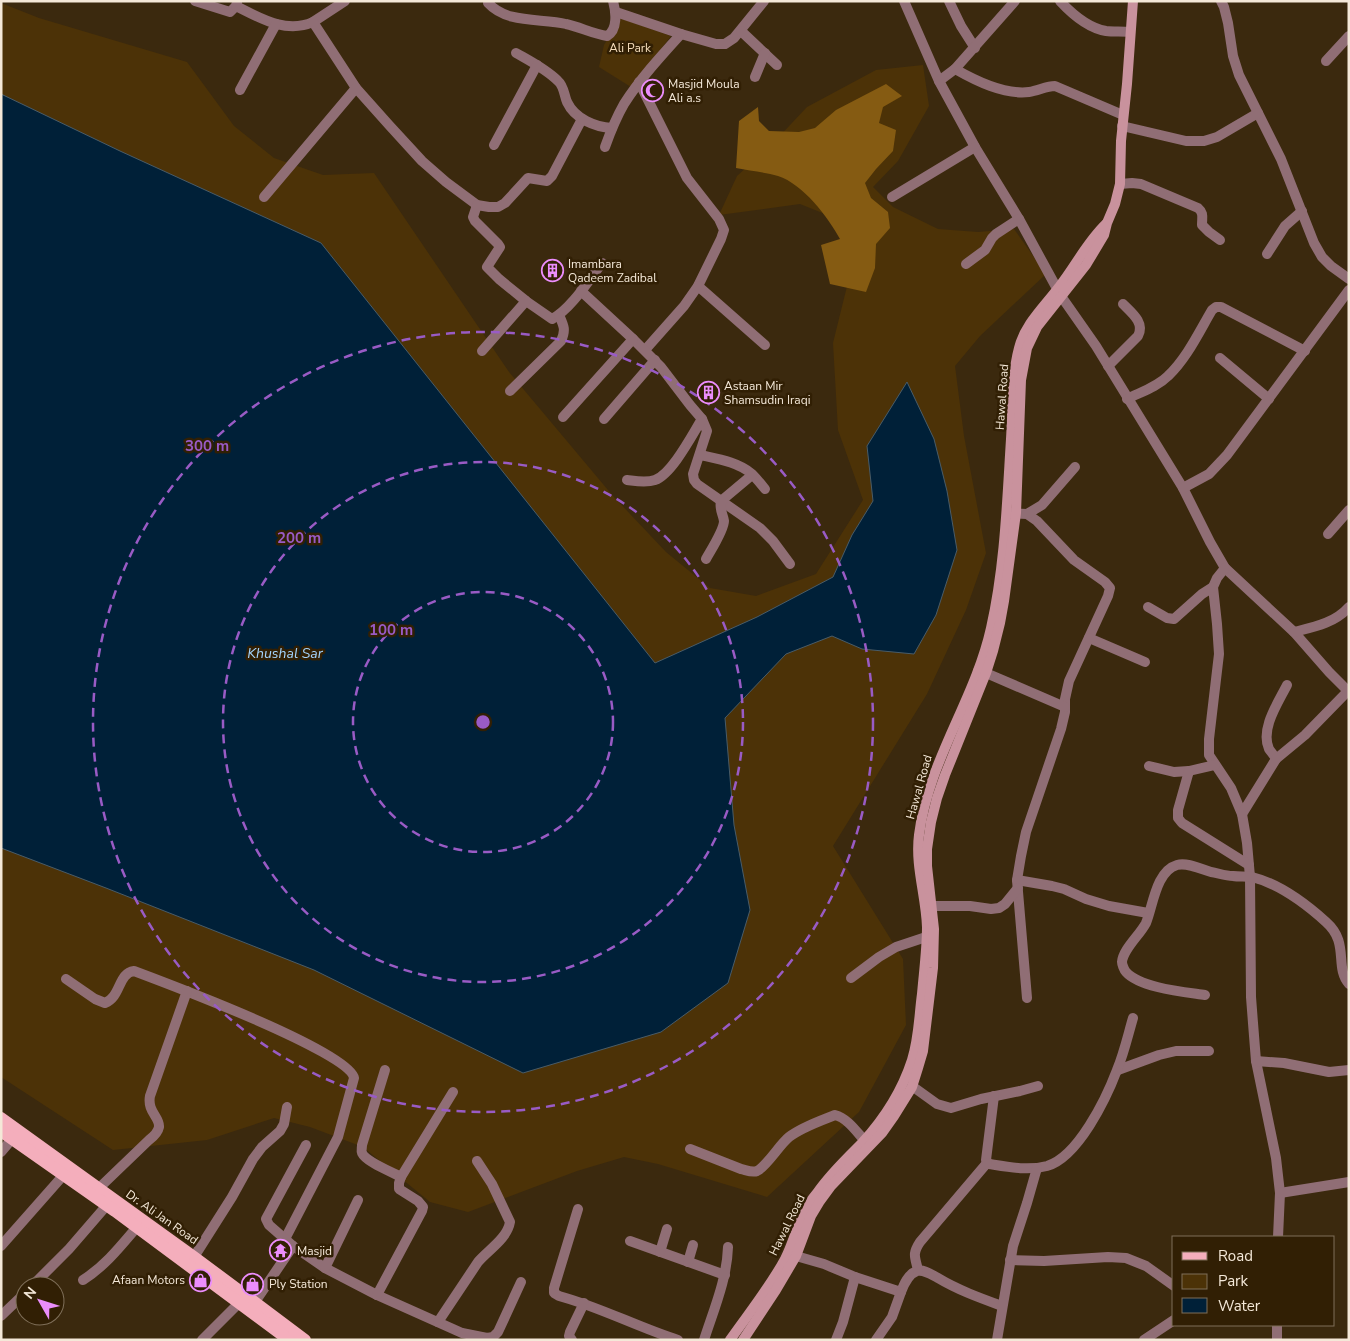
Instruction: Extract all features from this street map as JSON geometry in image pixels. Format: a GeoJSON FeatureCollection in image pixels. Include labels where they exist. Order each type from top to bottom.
{"type":"FeatureCollection","features":[{"type":"Feature","properties":{"kind":"main road","name":"Hawal Road"},"geometry":{"type":"LineString","coordinates":[[730,1340],[783,1263],[810,1203],[829,1176],[864,1140],[909,1083],[923,1051],[933,968],[934,929],[930,910],[927,866],[927,849],[931,822],[936,798],[981,672],[993,650],[1004,601],[1021,380],[1027,348],[1037,327],[1060,293],[1086,265],[1104,235],[1120,184],[1122,120],[1134,3]]}},
{"type":"Feature","properties":{"kind":"main road","name":"Hawal Road"},"geometry":{"type":"LineString","coordinates":[[743,1340],[796,1256],[809,1222],[820,1201],[836,1180],[882,1133],[903,1104],[917,1041],[930,910]]}},
{"type":"Feature","properties":{"kind":"main road","name":"Dr. Ali Jan Road"},"geometry":{"type":"LineString","coordinates":[[1,1118],[66,1172],[114,1207],[194,1257],[305,1340]]}},
{"type":"Feature","properties":{"kind":"main road","name":"Dr. Ali Jan Road"},"geometry":{"type":"LineString","coordinates":[[7,1135],[66,1172],[98,1189],[114,1207],[137,1227],[289,1340]]}},
{"type":"Feature","properties":{"kind":"street"},"geometry":{"type":"LineString","coordinates":[[195,1],[230,12],[237,4],[276,24],[284,26],[296,26],[313,22],[346,1]]}},
{"type":"Feature","properties":{"kind":"street"},"geometry":{"type":"LineString","coordinates":[[488,2],[495,10],[508,16],[549,20],[607,36],[613,31],[616,12],[613,1]]}},
{"type":"Feature","properties":{"kind":"street"},"geometry":{"type":"LineString","coordinates":[[616,12],[681,34],[716,44],[725,44],[734,38],[764,1]]}},
{"type":"Feature","properties":{"kind":"street"},"geometry":{"type":"LineString","coordinates":[[904,1],[939,81],[975,147],[1019,219],[1060,293],[1096,346],[1183,488],[1225,568],[1294,632],[1348,692],[1305,735],[1276,758],[1242,814]]}},
{"type":"Feature","properties":{"kind":"street"},"geometry":{"type":"LineString","coordinates":[[949,1],[961,26],[975,48]]}},
{"type":"Feature","properties":{"kind":"street"},"geometry":{"type":"LineString","coordinates":[[939,81],[975,48],[1015,1]]}},
{"type":"Feature","properties":{"kind":"street"},"geometry":{"type":"LineString","coordinates":[[1060,1],[1067,9],[1095,27],[1105,31],[1130,32]]}},
{"type":"Feature","properties":{"kind":"street"},"geometry":{"type":"LineString","coordinates":[[1221,1],[1228,23],[1236,67],[1282,159],[1314,243],[1322,257],[1349,279]]}},
{"type":"Feature","properties":{"kind":"street"},"geometry":{"type":"LineString","coordinates":[[313,22],[356,88],[422,161],[477,205],[489,208],[498,207],[505,203],[528,178],[547,181],[552,176],[582,119]]}},
{"type":"Feature","properties":{"kind":"street"},"geometry":{"type":"LineString","coordinates":[[240,90],[276,24]]}},
{"type":"Feature","properties":{"kind":"street"},"geometry":{"type":"LineString","coordinates":[[741,30],[777,65]]}},
{"type":"Feature","properties":{"kind":"street"},"geometry":{"type":"LineString","coordinates":[[605,147],[624,105],[639,82],[681,34]]}},
{"type":"Feature","properties":{"kind":"street"},"geometry":{"type":"LineString","coordinates":[[1326,61],[1349,36]]}},
{"type":"Feature","properties":{"kind":"street"},"geometry":{"type":"LineString","coordinates":[[516,53],[552,75],[560,83],[567,102],[582,119],[604,128],[612,128]]}},
{"type":"Feature","properties":{"kind":"street"},"geometry":{"type":"LineString","coordinates":[[755,76],[765,53]]}},
{"type":"Feature","properties":{"kind":"street"},"geometry":{"type":"LineString","coordinates":[[494,145],[537,65]]}},
{"type":"Feature","properties":{"kind":"street"},"geometry":{"type":"LineString","coordinates":[[954,69],[968,77],[994,87],[1014,92],[1027,93],[1055,86],[1122,120],[1186,141],[1204,142],[1217,137],[1258,113]]}},
{"type":"Feature","properties":{"kind":"street"},"geometry":{"type":"LineString","coordinates":[[639,82],[687,178],[719,219],[724,230],[698,286],[684,306],[645,350]]}},
{"type":"Feature","properties":{"kind":"street"},"geometry":{"type":"LineString","coordinates":[[264,197],[356,88]]}},
{"type":"Feature","properties":{"kind":"street"},"geometry":{"type":"LineString","coordinates":[[892,197],[975,147]]}},
{"type":"Feature","properties":{"kind":"street"},"geometry":{"type":"LineString","coordinates":[[1120,184],[1141,184],[1198,208],[1202,211],[1202,224],[1220,240]]}},
{"type":"Feature","properties":{"kind":"street"},"geometry":{"type":"LineString","coordinates":[[477,205],[473,216],[475,221],[500,247],[487,267],[526,301],[552,319],[559,315],[581,292],[602,263]]}},
{"type":"Feature","properties":{"kind":"street"},"geometry":{"type":"LineString","coordinates":[[1267,254],[1285,226],[1302,211]]}},
{"type":"Feature","properties":{"kind":"street"},"geometry":{"type":"LineString","coordinates":[[966,264],[985,250],[996,234],[1019,219]]}},
{"type":"Feature","properties":{"kind":"street"},"geometry":{"type":"LineString","coordinates":[[698,286],[765,345]]}},
{"type":"Feature","properties":{"kind":"street"},"geometry":{"type":"LineString","coordinates":[[1183,488],[1209,474],[1227,455],[1349,290]]}},
{"type":"Feature","properties":{"kind":"street"},"geometry":{"type":"LineString","coordinates":[[581,292],[655,360],[702,419],[708,431],[693,474],[697,484],[760,528],[773,541],[790,564]]}},
{"type":"Feature","properties":{"kind":"street"},"geometry":{"type":"LineString","coordinates":[[482,351],[526,301]]}},
{"type":"Feature","properties":{"kind":"street"},"geometry":{"type":"LineString","coordinates":[[1108,366],[1138,336],[1140,331],[1140,325],[1136,318],[1123,304]]}},
{"type":"Feature","properties":{"kind":"street"},"geometry":{"type":"LineString","coordinates":[[1127,399],[1150,388],[1168,376],[1181,361],[1212,310],[1216,307],[1222,307],[1305,350]]}},
{"type":"Feature","properties":{"kind":"street"},"geometry":{"type":"LineString","coordinates":[[510,390],[561,341],[564,327],[559,315]]}},
{"type":"Feature","properties":{"kind":"street"},"geometry":{"type":"LineString","coordinates":[[563,417],[633,339]]}},
{"type":"Feature","properties":{"kind":"street"},"geometry":{"type":"LineString","coordinates":[[1220,358],[1269,399]]}},
{"type":"Feature","properties":{"kind":"street"},"geometry":{"type":"LineString","coordinates":[[604,419],[655,360]]}},
{"type":"Feature","properties":{"kind":"street"},"geometry":{"type":"LineString","coordinates":[[627,480],[654,481],[663,476],[671,468],[702,419]]}},
{"type":"Feature","properties":{"kind":"street"},"geometry":{"type":"LineString","coordinates":[[700,455],[731,462],[744,468],[765,489]]}},
{"type":"Feature","properties":{"kind":"street"},"geometry":{"type":"LineString","coordinates":[[1027,514],[1042,505],[1075,467]]}},
{"type":"Feature","properties":{"kind":"street"},"geometry":{"type":"LineString","coordinates":[[706,559],[723,526],[724,520],[719,506],[720,501],[752,474]]}},
{"type":"Feature","properties":{"kind":"street"},"geometry":{"type":"LineString","coordinates":[[1328,534],[1349,510]]}},
{"type":"Feature","properties":{"kind":"street"},"geometry":{"type":"LineString","coordinates":[[1011,513],[1027,514],[1037,521],[1074,560],[1106,582],[1110,588],[1090,638],[1069,681],[1064,699],[1065,707],[1061,729],[1026,832],[1021,856],[1018,884],[1027,998]]}},
{"type":"Feature","properties":{"kind":"street"},"geometry":{"type":"LineString","coordinates":[[1148,606],[1167,618],[1174,619],[1213,586],[1225,568]]}},
{"type":"Feature","properties":{"kind":"street"},"geometry":{"type":"LineString","coordinates":[[1213,586],[1218,654],[1209,756],[1230,788],[1242,814],[1247,842],[1250,877],[1251,997],[1256,1061],[1276,1158],[1280,1193],[1278,1236]]}},
{"type":"Feature","properties":{"kind":"street"},"geometry":{"type":"LineString","coordinates":[[1294,632],[1318,626],[1334,619],[1349,607]]}},
{"type":"Feature","properties":{"kind":"street"},"geometry":{"type":"LineString","coordinates":[[1090,638],[1145,662]]}},
{"type":"Feature","properties":{"kind":"street"},"geometry":{"type":"LineString","coordinates":[[981,672],[1065,707]]}},
{"type":"Feature","properties":{"kind":"street"},"geometry":{"type":"LineString","coordinates":[[1276,758],[1269,748],[1267,730],[1287,686]]}},
{"type":"Feature","properties":{"kind":"street"},"geometry":{"type":"LineString","coordinates":[[1149,766],[1174,772],[1189,771],[1215,765]]}},
{"type":"Feature","properties":{"kind":"street"},"geometry":{"type":"LineString","coordinates":[[1189,771],[1178,810],[1178,818],[1182,823],[1248,865]]}},
{"type":"Feature","properties":{"kind":"street"},"geometry":{"type":"LineString","coordinates":[[1205,995],[1150,986],[1136,980],[1125,972],[1122,962],[1126,951],[1146,922],[1154,893],[1161,879],[1170,869],[1178,865],[1186,864],[1230,876],[1250,877],[1283,889],[1327,922],[1334,930],[1341,945],[1344,977],[1349,984]]}},
{"type":"Feature","properties":{"kind":"street"},"geometry":{"type":"LineString","coordinates":[[930,910],[962,906],[999,908],[1005,904],[1018,884]]}},
{"type":"Feature","properties":{"kind":"street"},"geometry":{"type":"LineString","coordinates":[[1018,884],[1052,886],[1064,889],[1086,900],[1148,913]]}},
{"type":"Feature","properties":{"kind":"street"},"geometry":{"type":"LineString","coordinates":[[851,978],[896,947],[926,937]]}},
{"type":"Feature","properties":{"kind":"street"},"geometry":{"type":"LineString","coordinates":[[66,979],[95,999],[105,1003],[114,997],[124,976],[134,971],[187,990],[289,1035],[331,1057],[354,1074],[338,1138],[285,1239]]}},
{"type":"Feature","properties":{"kind":"street"},"geometry":{"type":"LineString","coordinates":[[98,1189],[156,1133],[159,1126],[150,1109],[150,1096],[187,990]]}},
{"type":"Feature","properties":{"kind":"street"},"geometry":{"type":"LineString","coordinates":[[987,1163],[1020,1168],[1037,1168],[1059,1161],[1071,1150],[1086,1131],[1103,1102],[1118,1070],[1133,1018]]}},
{"type":"Feature","properties":{"kind":"street"},"geometry":{"type":"LineString","coordinates":[[1118,1070],[1176,1051],[1209,1051]]}},
{"type":"Feature","properties":{"kind":"street"},"geometry":{"type":"LineString","coordinates":[[1256,1061],[1284,1063],[1329,1072],[1349,1070]]}},
{"type":"Feature","properties":{"kind":"street"},"geometry":{"type":"LineString","coordinates":[[385,1070],[362,1145],[362,1152],[370,1161],[401,1177]]}},
{"type":"Feature","properties":{"kind":"street"},"geometry":{"type":"LineString","coordinates":[[909,1083],[936,1104],[951,1108],[1038,1086]]}},
{"type":"Feature","properties":{"kind":"street"},"geometry":{"type":"LineString","coordinates":[[377,1295],[422,1211],[418,1201],[399,1189],[401,1177],[453,1092]]}},
{"type":"Feature","properties":{"kind":"street"},"geometry":{"type":"LineString","coordinates":[[918,1270],[914,1255],[915,1249],[987,1163],[994,1096]]}},
{"type":"Feature","properties":{"kind":"street"},"geometry":{"type":"LineString","coordinates":[[194,1257],[224,1211],[253,1159],[262,1147],[280,1131],[284,1124],[287,1107]]}},
{"type":"Feature","properties":{"kind":"street"},"geometry":{"type":"LineString","coordinates":[[690,1149],[750,1171],[756,1171],[762,1167],[789,1137],[800,1130],[835,1115],[845,1119],[864,1140]]}},
{"type":"Feature","properties":{"kind":"street"},"geometry":{"type":"LineString","coordinates":[[1,1152],[7,1135]]}},
{"type":"Feature","properties":{"kind":"street"},"geometry":{"type":"LineString","coordinates":[[306,1144],[266,1219],[269,1225],[293,1246],[326,1268],[377,1295],[438,1322],[460,1336],[487,1338],[493,1337],[498,1332],[521,1282]]}},
{"type":"Feature","properties":{"kind":"street"},"geometry":{"type":"LineString","coordinates":[[438,1322],[478,1262],[509,1227],[510,1222],[492,1184],[477,1160]]}},
{"type":"Feature","properties":{"kind":"street"},"geometry":{"type":"LineString","coordinates":[[997,1340],[1013,1246],[1028,1203],[1037,1168]]}},
{"type":"Feature","properties":{"kind":"street"},"geometry":{"type":"LineString","coordinates":[[1,1246],[66,1172]]}},
{"type":"Feature","properties":{"kind":"street"},"geometry":{"type":"LineString","coordinates":[[1280,1193],[1349,1182]]}},
{"type":"Feature","properties":{"kind":"street"},"geometry":{"type":"LineString","coordinates":[[326,1268],[358,1200]]}},
{"type":"Feature","properties":{"kind":"street"},"geometry":{"type":"LineString","coordinates":[[42,1276],[114,1207]]}},
{"type":"Feature","properties":{"kind":"street"},"geometry":{"type":"LineString","coordinates":[[578,1209],[554,1293],[678,1340]]}},
{"type":"Feature","properties":{"kind":"street"},"geometry":{"type":"LineString","coordinates":[[83,1280],[109,1260],[137,1227]]}},
{"type":"Feature","properties":{"kind":"street"},"geometry":{"type":"LineString","coordinates":[[660,1252],[667,1229]]}},
{"type":"Feature","properties":{"kind":"street"},"geometry":{"type":"LineString","coordinates":[[630,1241],[725,1275]]}},
{"type":"Feature","properties":{"kind":"street"},"geometry":{"type":"LineString","coordinates":[[688,1262],[693,1245]]}},
{"type":"Feature","properties":{"kind":"street"},"geometry":{"type":"LineString","coordinates":[[255,1302],[293,1246]]}},
{"type":"Feature","properties":{"kind":"street"},"geometry":{"type":"LineString","coordinates":[[704,1340],[725,1275],[728,1247]]}},
{"type":"Feature","properties":{"kind":"street"},"geometry":{"type":"LineString","coordinates":[[796,1256],[824,1264],[855,1277],[901,1292]]}},
{"type":"Feature","properties":{"kind":"street"},"geometry":{"type":"LineString","coordinates":[[1010,1260],[1044,1261],[1108,1257],[1126,1258],[1146,1266],[1172,1285]]}},
{"type":"Feature","properties":{"kind":"street"},"geometry":{"type":"LineString","coordinates":[[876,1340],[892,1317],[906,1280],[918,1270],[927,1272],[952,1287],[1002,1306]]}},
{"type":"Feature","properties":{"kind":"street"},"geometry":{"type":"LineString","coordinates":[[836,1340],[843,1322],[855,1277]]}},
{"type":"Feature","properties":{"kind":"street"},"geometry":{"type":"LineString","coordinates":[[1,1316],[15,1303]]}},
{"type":"Feature","properties":{"kind":"street"},"geometry":{"type":"LineString","coordinates":[[202,1340],[239,1303]]}},
{"type":"Feature","properties":{"kind":"street"},"geometry":{"type":"LineString","coordinates":[[572,1340],[569,1336],[570,1332],[584,1303]]}},
{"type":"Feature","properties":{"kind":"street"},"geometry":{"type":"LineString","coordinates":[[1144,1340],[1172,1321]]}},
{"type":"Feature","properties":{"kind":"street"},"geometry":{"type":"LineString","coordinates":[[1277,1326],[1278,1340]]}},
{"type":"Feature","properties":{"kind":"green space"},"geometry":{"type":"Polygon","coordinates":[[[1,3],[39,18],[187,62],[234,126],[274,158],[323,175],[374,173],[509,372],[613,496],[666,552],[710,588],[756,596],[816,574],[863,500],[838,430],[833,343],[852,266],[840,220],[800,204],[719,215],[737,176],[775,141],[807,107],[876,70],[923,65],[929,106],[898,161],[873,187],[893,207],[938,229],[978,232],[1014,229],[1046,274],[980,336],[955,366],[964,436],[986,553],[966,610],[927,694],[833,846],[903,959],[906,1025],[859,1112],[767,1197],[658,1164],[624,1157],[577,1171],[468,1212],[430,1202],[363,1147],[310,1127],[274,1118],[207,1140],[113,1150],[1,1077],[1,3]]]}},
{"type":"Feature","properties":{"kind":"green space","name":"Ali Park"},"geometry":{"type":"Polygon","coordinates":[[[620,18],[671,36],[631,87],[599,67],[604,45],[620,18]]]}},
{"type":"Feature","properties":{"kind":"shaded area"},"geometry":{"type":"Polygon","coordinates":[[[886,84],[902,96],[883,107],[879,123],[896,130],[893,151],[865,183],[871,198],[888,212],[890,228],[876,244],[875,268],[866,292],[830,284],[821,245],[840,239],[814,202],[797,186],[778,176],[736,168],[739,121],[758,107],[759,121],[769,131],[799,132],[815,128],[836,110],[886,84]]]}},
{"type":"Feature","properties":{"kind":"water","name":"Khushal Sar"},"geometry":{"type":"Polygon","coordinates":[[[1,94],[321,243],[655,663],[757,617],[833,577],[852,535],[873,501],[867,446],[907,382],[934,439],[947,491],[957,550],[936,615],[914,654],[862,649],[832,636],[786,654],[725,718],[734,825],[750,910],[728,983],[661,1032],[523,1073],[314,970],[1,848],[1,94]]]}},
{"type":"Feature","properties":{"kind":"place","name":"Masjid Moula Ali a.s"},"geometry":{"type":"Point","coordinates":[652,91]}},
{"type":"Feature","properties":{"kind":"place","name":"Imambara Qadeem Zadibal"},"geometry":{"type":"Point","coordinates":[552,271]}},
{"type":"Feature","properties":{"kind":"place","name":"Astaan Mir Shamsudin Iraqi"},"geometry":{"type":"Point","coordinates":[708,393]}},
{"type":"Feature","properties":{"kind":"place","name":"Masjid"},"geometry":{"type":"Point","coordinates":[281,1251]}},
{"type":"Feature","properties":{"kind":"place","name":"Afaan Motors"},"geometry":{"type":"Point","coordinates":[201,1280]}},
{"type":"Feature","properties":{"kind":"place","name":"Ply Station"},"geometry":{"type":"Point","coordinates":[253,1284]}}]}
